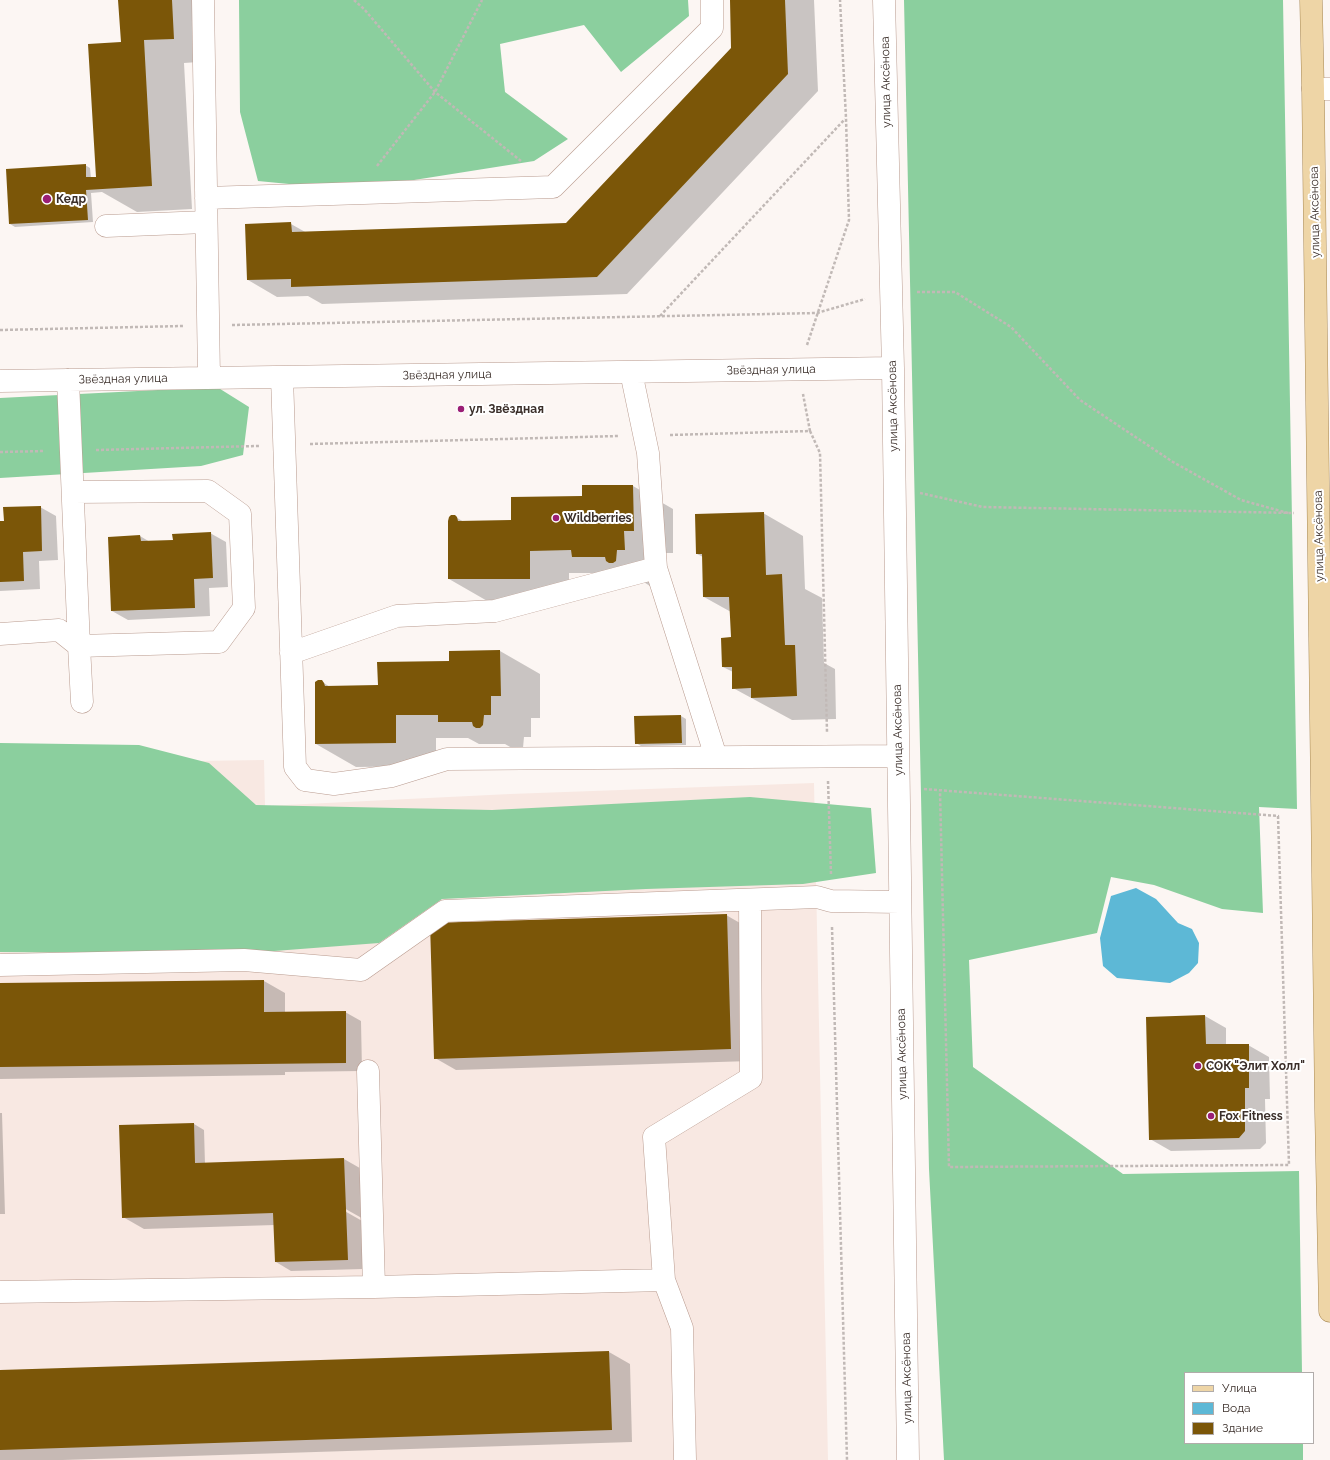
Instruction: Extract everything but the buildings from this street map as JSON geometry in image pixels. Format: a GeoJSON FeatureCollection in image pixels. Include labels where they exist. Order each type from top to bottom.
{"type":"FeatureCollection","features":[{"type":"Feature","properties":{"kind":"main road","name":"улица Аксёнова"},"geometry":{"type":"LineString","coordinates":[[1311,0],[1322,89],[1324,414],[1318,513],[1325,567],[1330,1311]]}},
{"type":"Feature","properties":{"kind":"street"},"geometry":{"type":"LineString","coordinates":[[203,0],[209,377]]}},
{"type":"Feature","properties":{"kind":"street"},"geometry":{"type":"LineString","coordinates":[[206,198],[553,187],[712,28],[712,0]]}},
{"type":"Feature","properties":{"kind":"street","name":"улица Аксёнова"},"geometry":{"type":"LineString","coordinates":[[884,0],[895,487],[908,1460]]}},
{"type":"Feature","properties":{"kind":"street"},"geometry":{"type":"LineString","coordinates":[[106,226],[206,222]]}},
{"type":"Feature","properties":{"kind":"street","name":"Звёздная улица"},"geometry":{"type":"LineString","coordinates":[[0,381],[893,368]]}},
{"type":"Feature","properties":{"kind":"street"},"geometry":{"type":"LineString","coordinates":[[631,372],[648,453],[656,568],[716,757]]}},
{"type":"Feature","properties":{"kind":"street"},"geometry":{"type":"LineString","coordinates":[[282,377],[295,767],[305,780],[334,784],[392,776],[447,759],[898,756]]}},
{"type":"Feature","properties":{"kind":"street"},"geometry":{"type":"LineString","coordinates":[[68,380],[82,702]]}},
{"type":"Feature","properties":{"kind":"street"},"geometry":{"type":"LineString","coordinates":[[0,634],[59,630],[80,646],[219,642],[244,608],[240,514],[208,491],[73,492]]}},
{"type":"Feature","properties":{"kind":"street"},"geometry":{"type":"LineString","coordinates":[[291,653],[397,616],[495,611],[656,568]]}},
{"type":"Feature","properties":{"kind":"street"},"geometry":{"type":"LineString","coordinates":[[0,965],[244,960],[361,970],[445,911],[817,897],[831,901],[900,902]]}},
{"type":"Feature","properties":{"kind":"street"},"geometry":{"type":"LineString","coordinates":[[685,1460],[682,1328],[664,1280],[654,1137],[751,1078],[750,900]]}},
{"type":"Feature","properties":{"kind":"street"},"geometry":{"type":"LineString","coordinates":[[368,1071],[374,1287]]}},
{"type":"Feature","properties":{"kind":"street"},"geometry":{"type":"LineString","coordinates":[[0,1292],[374,1287],[664,1280]]}},
{"type":"Feature","properties":{"kind":"path"},"geometry":{"type":"LineString","coordinates":[[354,0],[364,9],[435,92],[522,162]]}},
{"type":"Feature","properties":{"kind":"path"},"geometry":{"type":"LineString","coordinates":[[356,194],[435,92],[482,0]]}},
{"type":"Feature","properties":{"kind":"path"},"geometry":{"type":"LineString","coordinates":[[659,316],[846,118]]}},
{"type":"Feature","properties":{"kind":"path"},"geometry":{"type":"LineString","coordinates":[[0,330],[817,313],[891,291],[955,292],[1011,327],[1080,400],[1166,458],[1241,500],[1288,513]]}},
{"type":"Feature","properties":{"kind":"path"},"geometry":{"type":"LineString","coordinates":[[810,431],[820,453],[847,1460]]}},
{"type":"Feature","properties":{"kind":"path"},"geometry":{"type":"LineString","coordinates":[[895,487],[983,507],[1318,513]]}},
{"type":"Feature","properties":{"kind":"path"},"geometry":{"type":"LineString","coordinates":[[899,787],[1278,816],[1289,1165],[949,1167],[940,791]]}},
{"type":"Feature","properties":{"kind":"shaded area"},"geometry":{"type":"Polygon","coordinates":[[[264,760],[265,806],[510,794],[814,783],[828,1460],[0,1460],[0,764],[264,760]]]}},
{"type":"Feature","properties":{"kind":"green space"},"geometry":{"type":"Polygon","coordinates":[[[239,0],[688,0],[689,16],[621,72],[584,25],[500,44],[505,92],[568,139],[534,161],[351,190],[258,181],[240,112],[239,0]]]}},
{"type":"Feature","properties":{"kind":"green space"},"geometry":{"type":"Polygon","coordinates":[[[904,0],[1283,0],[1297,809],[1259,807],[1263,913],[1222,909],[1154,885],[1111,877],[1097,933],[969,960],[973,1067],[1123,1174],[1299,1171],[1302,1372],[1184,1372],[1184,1444],[1303,1444],[1303,1460],[944,1460],[929,1169],[904,0]]]}},
{"type":"Feature","properties":{"kind":"green space"},"geometry":{"type":"Polygon","coordinates":[[[217,387],[249,407],[243,455],[201,466],[0,478],[0,398],[217,387]]]}},
{"type":"Feature","properties":{"kind":"green space"},"geometry":{"type":"Polygon","coordinates":[[[0,743],[139,745],[209,763],[256,805],[492,810],[750,797],[871,808],[876,873],[803,884],[646,889],[442,899],[379,943],[235,954],[0,952],[0,743]]]}},
{"type":"Feature","properties":{"kind":"water"},"geometry":{"type":"Polygon","coordinates":[[[1136,888],[1156,899],[1178,923],[1192,929],[1199,943],[1198,963],[1189,973],[1170,983],[1117,978],[1103,966],[1100,938],[1111,896],[1136,888]]]}},
{"type":"Feature","properties":{"kind":"place","name":"Кедр"},"geometry":{"type":"Point","coordinates":[47,199]}},
{"type":"Feature","properties":{"kind":"place","name":"ул. Звёздная"},"geometry":{"type":"Point","coordinates":[461,409]}},
{"type":"Feature","properties":{"kind":"place","name":"Wildberries"},"geometry":{"type":"Point","coordinates":[556,518]}},
{"type":"Feature","properties":{"kind":"place","name":"СОК \"Элит Холл\""},"geometry":{"type":"Point","coordinates":[1198,1066]}},
{"type":"Feature","properties":{"kind":"place","name":"Fox Fitness"},"geometry":{"type":"Point","coordinates":[1211,1116]}}]}
